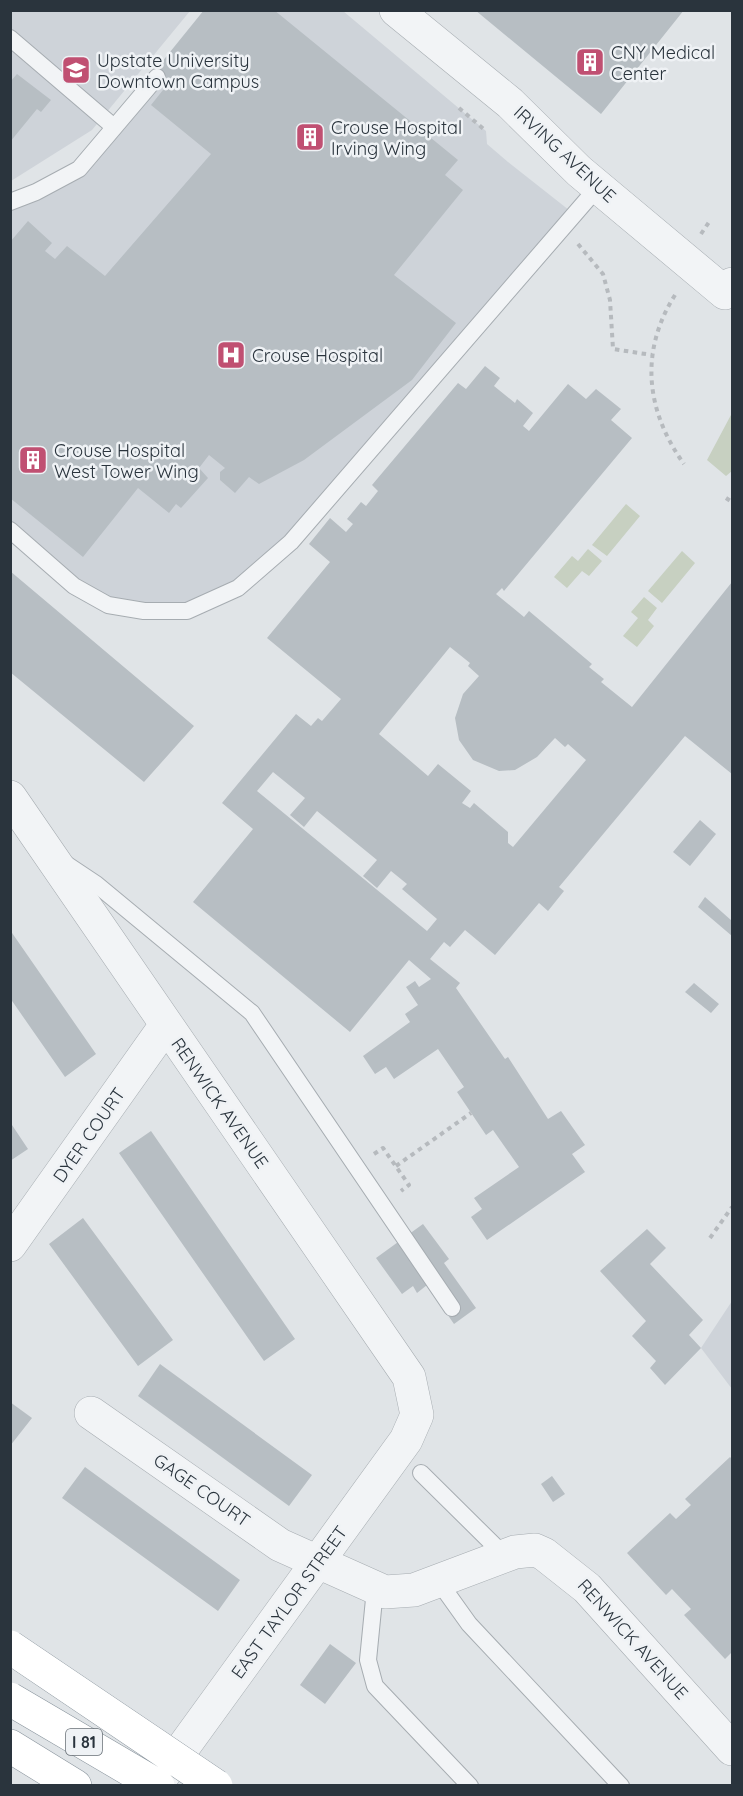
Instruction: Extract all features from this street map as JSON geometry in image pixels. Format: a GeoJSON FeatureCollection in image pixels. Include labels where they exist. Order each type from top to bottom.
{"type":"FeatureCollection","features":[{"type":"Feature","properties":{"kind":"highway"},"geometry":{"type":"LineString","coordinates":[[10,1647],[216,1785]]}},
{"type":"Feature","properties":{"kind":"highway","name":"I 81"},"geometry":{"type":"LineString","coordinates":[[10,1699],[157,1785]]}},
{"type":"Feature","properties":{"kind":"highway","name":"I 81"},"geometry":{"type":"LineString","coordinates":[[10,1746],[62,1777]]}},
{"type":"Feature","properties":{"kind":"highway"},"geometry":{"type":"LineString","coordinates":[[10,1760],[62,1777]]}},
{"type":"Feature","properties":{"kind":"street","name":"IRVING AVENUE"},"geometry":{"type":"LineString","coordinates":[[396,10],[510,103],[598,187],[730,292]]}},
{"type":"Feature","properties":{"kind":"street","name":"RENWICK AVENUE"},"geometry":{"type":"LineString","coordinates":[[10,797],[409,1377],[417,1415]]}},
{"type":"Feature","properties":{"kind":"street","name":"DYER COURT"},"geometry":{"type":"LineString","coordinates":[[10,1245],[166,1025]]}},
{"type":"Feature","properties":{"kind":"street","name":"GAGE COURT"},"geometry":{"type":"LineString","coordinates":[[91,1413],[280,1545],[317,1563]]}},
{"type":"Feature","properties":{"kind":"street","name":"EAST TAYLOR STREET"},"geometry":{"type":"LineString","coordinates":[[157,1785],[406,1440],[417,1415]]}},
{"type":"Feature","properties":{"kind":"street","name":"RENWICK AVENUE"},"geometry":{"type":"LineString","coordinates":[[317,1563],[375,1589],[385,1592],[404,1592],[439,1582],[504,1555],[524,1549],[535,1550],[574,1575],[732,1749]]}},
{"type":"Feature","properties":{"kind":"street"},"geometry":{"type":"LineString","coordinates":[[10,1717],[127,1785]]}},
{"type":"Feature","properties":{"kind":"lane"},"geometry":{"type":"LineString","coordinates":[[10,38],[114,127]]}},
{"type":"Feature","properties":{"kind":"lane"},"geometry":{"type":"LineString","coordinates":[[10,202],[79,170],[158,77]]}},
{"type":"Feature","properties":{"kind":"lane"},"geometry":{"type":"LineString","coordinates":[[10,530],[74,586],[108,605],[144,611],[187,611],[238,588],[291,542],[598,187]]}},
{"type":"Feature","properties":{"kind":"lane"},"geometry":{"type":"LineString","coordinates":[[49,851],[96,884],[252,1013],[452,1308]]}},
{"type":"Feature","properties":{"kind":"lane"},"geometry":{"type":"LineString","coordinates":[[421,1473],[504,1555]]}},
{"type":"Feature","properties":{"kind":"lane"},"geometry":{"type":"LineString","coordinates":[[439,1582],[469,1624],[621,1785]]}},
{"type":"Feature","properties":{"kind":"lane"},"geometry":{"type":"LineString","coordinates":[[375,1589],[368,1660],[375,1686],[470,1785]]}},
{"type":"Feature","properties":{"kind":"path"},"geometry":{"type":"LineString","coordinates":[[459,108],[486,131]]}},
{"type":"Feature","properties":{"kind":"path"},"geometry":{"type":"LineString","coordinates":[[701,234],[709,222]]}},
{"type":"Feature","properties":{"kind":"path"},"geometry":{"type":"LineString","coordinates":[[576,242],[603,274],[610,300],[613,349],[652,355]]}},
{"type":"Feature","properties":{"kind":"path"},"geometry":{"type":"LineString","coordinates":[[675,295],[657,330],[652,355],[652,396],[667,440],[684,464]]}},
{"type":"Feature","properties":{"kind":"path"},"geometry":{"type":"LineString","coordinates":[[726,498],[732,502]]}},
{"type":"Feature","properties":{"kind":"path"},"geometry":{"type":"LineString","coordinates":[[396,1166],[471,1113]]}},
{"type":"Feature","properties":{"kind":"path"},"geometry":{"type":"LineString","coordinates":[[383,1148],[409,1185]]}},
{"type":"Feature","properties":{"kind":"path"},"geometry":{"type":"LineString","coordinates":[[710,1238],[732,1207]]}},
{"type":"Feature","properties":{"kind":"shaded area","name":"Upstate University Downtown Campus"},"geometry":{"type":"Polygon","coordinates":[[[11,11],[190,11],[92,130],[11,181],[11,11]]]}},
{"type":"Feature","properties":{"kind":"shaded area","name":"Crouse Hospital"},"geometry":{"type":"Polygon","coordinates":[[[212,11],[343,11],[486,131],[487,144],[574,214],[330,497],[238,588],[187,611],[108,605],[11,530],[11,202],[79,169],[212,11]]]}},
{"type":"Feature","properties":{"kind":"shaded area"},"geometry":{"type":"Polygon","coordinates":[[[732,1301],[732,1389],[701,1348],[732,1301]]]}},
{"type":"Feature","properties":{"kind":"green space"},"geometry":{"type":"Polygon","coordinates":[[[732,413],[732,471],[726,476],[707,460],[732,413]]]}},
{"type":"Feature","properties":{"kind":"green space"},"geometry":{"type":"Polygon","coordinates":[[[626,504],[640,516],[607,556],[592,545],[626,504]]]}},
{"type":"Feature","properties":{"kind":"green space"},"geometry":{"type":"Polygon","coordinates":[[[588,549],[602,561],[589,576],[582,571],[567,588],[554,577],[572,556],[578,561],[588,549]]]}},
{"type":"Feature","properties":{"kind":"green space"},"geometry":{"type":"Polygon","coordinates":[[[682,551],[695,563],[662,603],[648,591],[682,551]]]}},
{"type":"Feature","properties":{"kind":"green space"},"geometry":{"type":"Polygon","coordinates":[[[644,597],[657,608],[648,620],[654,626],[637,647],[623,636],[638,618],[631,612],[644,597]]]}},
{"type":"Feature","properties":{"kind":"building","name":"Crouse Hospital"},"geometry":{"type":"Polygon","coordinates":[[[204,10],[274,10],[458,160],[445,175],[463,190],[394,275],[456,323],[412,380],[304,460],[259,484],[249,477],[235,493],[220,480],[220,472],[225,468],[209,455],[199,468],[208,478],[181,508],[176,504],[169,513],[138,488],[83,557],[10,498],[10,242],[28,221],[52,243],[45,251],[55,259],[67,246],[105,276],[211,154],[151,105],[167,85],[153,73],[204,10]]]}},
{"type":"Feature","properties":{"kind":"building","name":"CNY Medical Center"},"geometry":{"type":"Polygon","coordinates":[[[475,10],[684,10],[601,114],[475,10]]]}},
{"type":"Feature","properties":{"kind":"building"},"geometry":{"type":"Polygon","coordinates":[[[17,74],[51,100],[41,112],[37,109],[10,142],[10,82],[17,74]]]}},
{"type":"Feature","properties":{"kind":"building"},"geometry":{"type":"Polygon","coordinates":[[[485,366],[500,378],[494,386],[515,403],[517,399],[533,413],[523,426],[529,431],[568,384],[586,399],[596,389],[621,409],[611,420],[632,438],[504,591],[502,588],[496,594],[524,617],[529,611],[592,664],[589,667],[604,679],[601,682],[632,707],[732,582],[732,774],[685,736],[559,887],[564,891],[548,911],[539,903],[495,955],[465,930],[450,947],[444,942],[430,959],[460,983],[456,988],[505,1059],[508,1057],[548,1119],[561,1111],[585,1145],[572,1154],[585,1172],[487,1240],[471,1217],[482,1209],[474,1198],[519,1167],[493,1130],[486,1135],[457,1092],[464,1087],[438,1049],[394,1079],[386,1067],[375,1074],[363,1056],[410,1022],[405,1014],[418,1005],[406,987],[415,981],[419,987],[431,979],[409,960],[350,1032],[193,902],[253,829],[222,803],[296,714],[311,726],[318,718],[322,721],[341,699],[267,638],[330,562],[309,544],[330,518],[346,532],[353,524],[347,519],[361,502],[366,506],[378,491],[372,485],[458,383],[466,389],[485,366]],[[450,647],[379,734],[428,776],[438,764],[471,791],[462,803],[470,808],[474,803],[508,832],[508,843],[513,847],[586,760],[568,744],[565,747],[555,738],[537,757],[515,770],[499,771],[473,760],[459,740],[455,718],[463,694],[479,676],[468,666],[470,663],[450,647]],[[273,772],[257,791],[427,931],[437,919],[402,889],[407,884],[391,871],[377,888],[363,876],[377,860],[317,811],[304,827],[290,815],[305,798],[273,772]]]}},
{"type":"Feature","properties":{"kind":"building"},"geometry":{"type":"Polygon","coordinates":[[[10,571],[194,726],[144,782],[10,672],[10,571]]]}},
{"type":"Feature","properties":{"kind":"building"},"geometry":{"type":"Polygon","coordinates":[[[700,820],[716,834],[690,866],[673,852],[700,820]]]}},
{"type":"Feature","properties":{"kind":"building"},"geometry":{"type":"Polygon","coordinates":[[[705,897],[732,921],[732,936],[698,907],[705,897]]]}},
{"type":"Feature","properties":{"kind":"building"},"geometry":{"type":"Polygon","coordinates":[[[10,930],[96,1054],[65,1077],[10,998],[10,930]]]}},
{"type":"Feature","properties":{"kind":"building"},"geometry":{"type":"Polygon","coordinates":[[[694,983],[719,1004],[711,1013],[685,992],[694,983]]]}},
{"type":"Feature","properties":{"kind":"building"},"geometry":{"type":"Polygon","coordinates":[[[10,1122],[28,1149],[10,1161],[10,1122]]]}},
{"type":"Feature","properties":{"kind":"building"},"geometry":{"type":"Polygon","coordinates":[[[151,1131],[295,1339],[264,1361],[119,1153],[151,1131]]]}},
{"type":"Feature","properties":{"kind":"building"},"geometry":{"type":"Polygon","coordinates":[[[83,1218],[173,1340],[138,1366],[49,1244],[83,1218]]]}},
{"type":"Feature","properties":{"kind":"building"},"geometry":{"type":"Polygon","coordinates":[[[423,1224],[449,1259],[444,1263],[476,1308],[454,1324],[427,1285],[417,1293],[413,1286],[402,1294],[376,1258],[423,1224]]]}},
{"type":"Feature","properties":{"kind":"building"},"geometry":{"type":"Polygon","coordinates":[[[647,1229],[666,1248],[650,1264],[703,1320],[689,1335],[701,1348],[665,1385],[650,1368],[656,1361],[632,1336],[646,1321],[600,1271],[647,1229]]]}},
{"type":"Feature","properties":{"kind":"building"},"geometry":{"type":"Polygon","coordinates":[[[160,1364],[312,1475],[289,1506],[138,1396],[160,1364]]]}},
{"type":"Feature","properties":{"kind":"building"},"geometry":{"type":"Polygon","coordinates":[[[10,1402],[32,1418],[10,1446],[10,1402]]]}},
{"type":"Feature","properties":{"kind":"building"},"geometry":{"type":"Polygon","coordinates":[[[730,1457],[732,1459],[732,1652],[725,1659],[684,1615],[691,1609],[672,1589],[666,1595],[627,1553],[670,1513],[676,1519],[691,1505],[685,1499],[730,1457]]]}},
{"type":"Feature","properties":{"kind":"building"},"geometry":{"type":"Polygon","coordinates":[[[85,1467],[240,1580],[218,1611],[62,1498],[85,1467]]]}},
{"type":"Feature","properties":{"kind":"building"},"geometry":{"type":"Polygon","coordinates":[[[552,1476],[565,1494],[553,1502],[541,1484],[552,1476]]]}},
{"type":"Feature","properties":{"kind":"building"},"geometry":{"type":"Polygon","coordinates":[[[330,1644],[356,1663],[325,1704],[300,1685],[330,1644]]]}},
{"type":"Feature","properties":{"kind":"place","name":"CNY Medical Center"},"geometry":{"type":"Point","coordinates":[590,62]}},
{"type":"Feature","properties":{"kind":"place","name":"Upstate University Downtown Campus"},"geometry":{"type":"Point","coordinates":[76,70]}},
{"type":"Feature","properties":{"kind":"place","name":"Crouse Hospital Irving Wing"},"geometry":{"type":"Point","coordinates":[310,137]}},
{"type":"Feature","properties":{"kind":"place","name":"Crouse Hospital"},"geometry":{"type":"Point","coordinates":[231,355]}},
{"type":"Feature","properties":{"kind":"place","name":"Crouse Hospital West Tower Wing"},"geometry":{"type":"Point","coordinates":[33,460]}}]}
